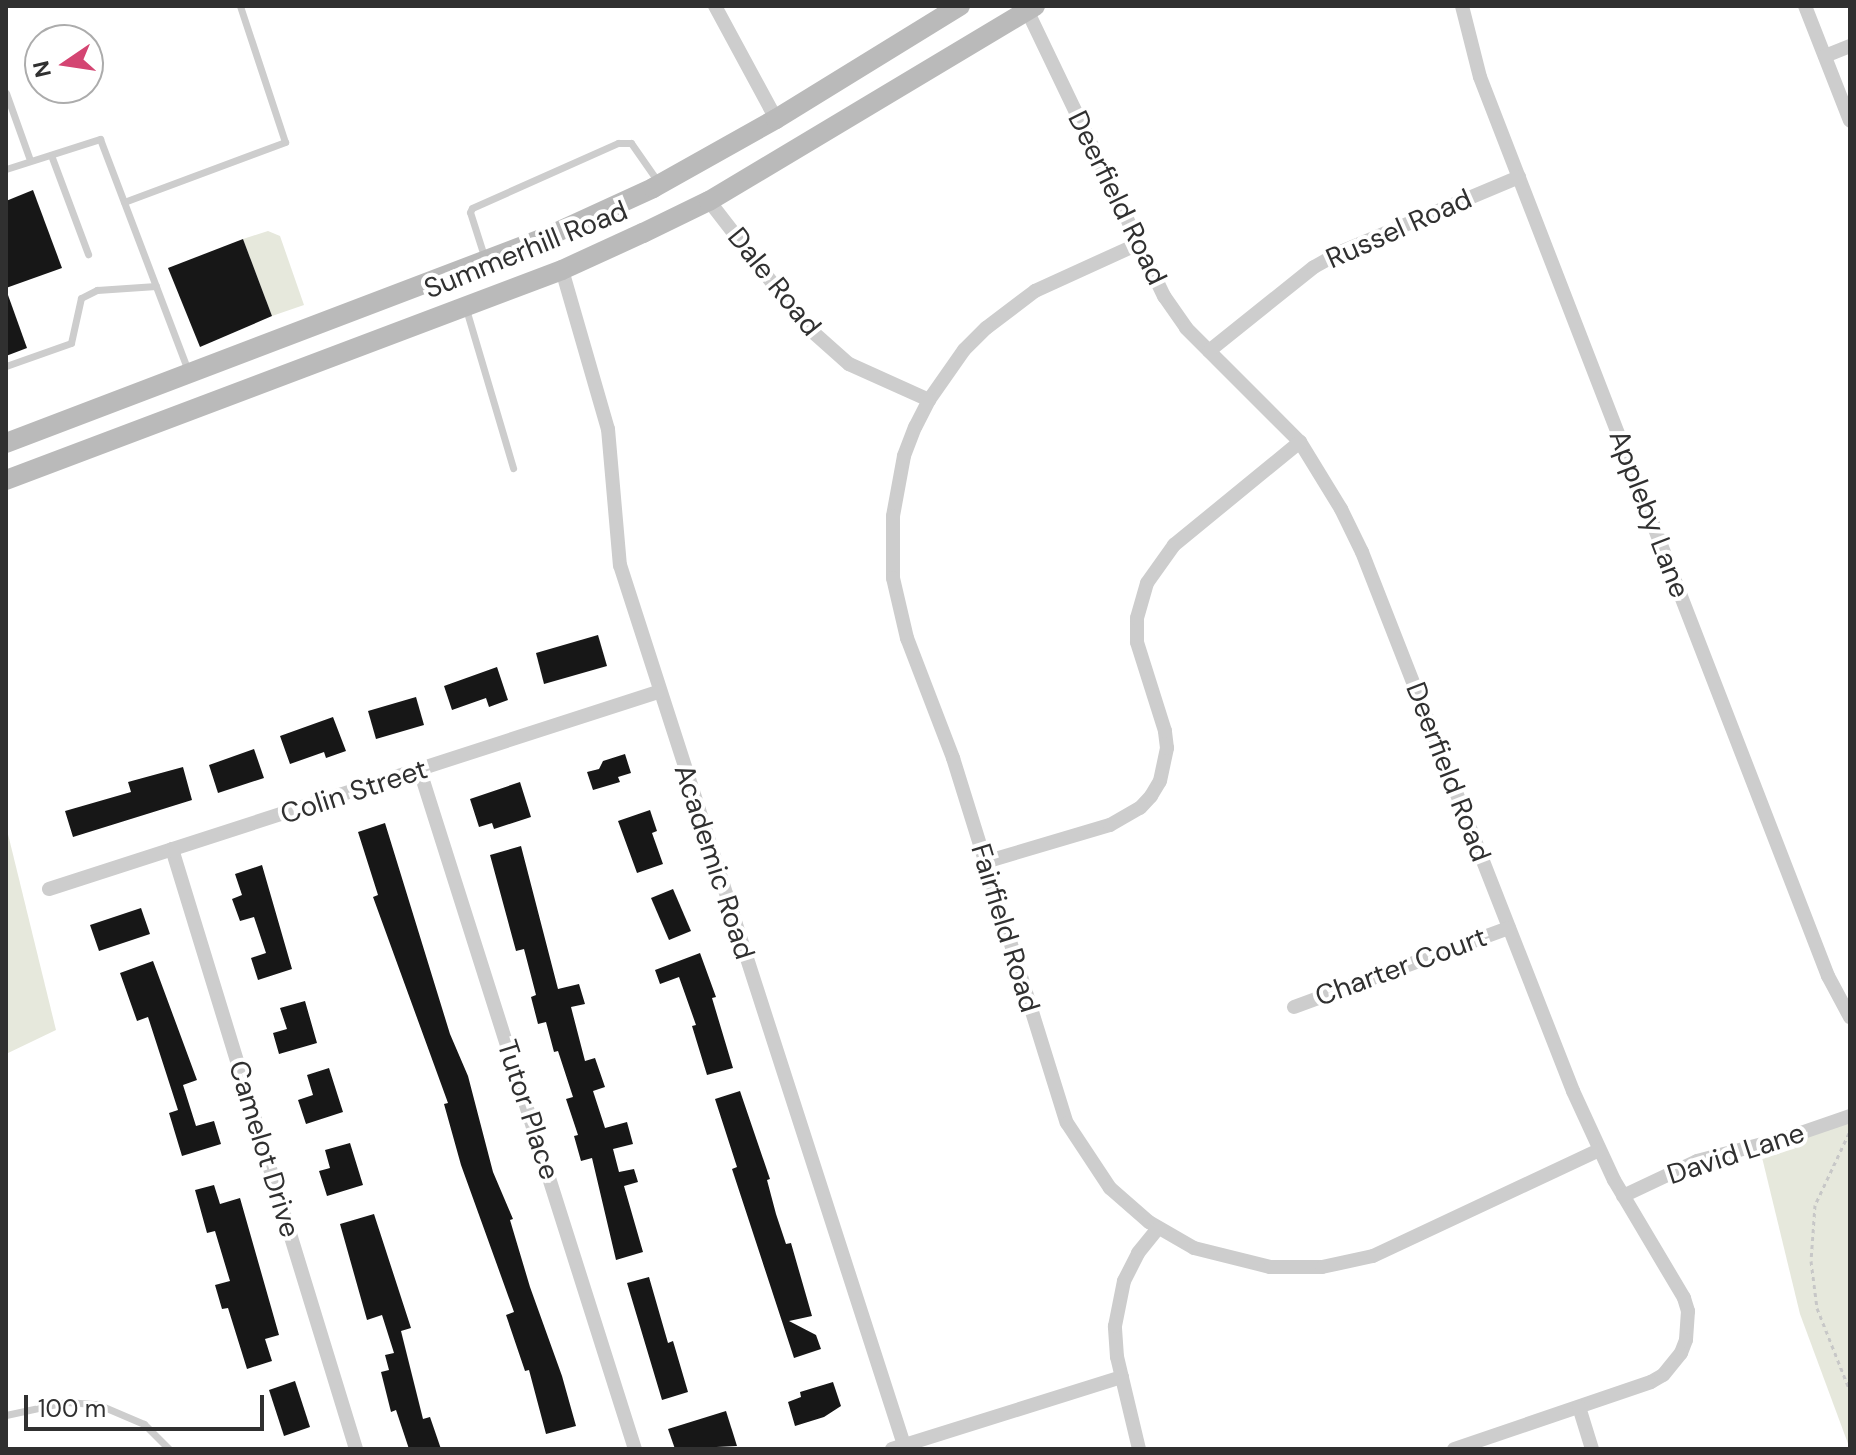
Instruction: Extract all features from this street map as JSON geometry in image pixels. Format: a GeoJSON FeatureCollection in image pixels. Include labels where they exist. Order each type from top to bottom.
{"type":"FeatureCollection","features":[{"type":"Feature","properties":{"kind":"street"},"geometry":{"type":"LineString","coordinates":[[715,6],[776,119]]}},
{"type":"Feature","properties":{"kind":"street","name":"Appleby Lane"},"geometry":{"type":"LineString","coordinates":[[1462,6],[1480,77],[1828,976],[1850,1017]]}},
{"type":"Feature","properties":{"kind":"street"},"geometry":{"type":"LineString","coordinates":[[1805,6],[1850,121]]}},
{"type":"Feature","properties":{"kind":"street","name":"Summerhill Road"},"geometry":{"type":"LineString","coordinates":[[6,480],[562,270],[709,201],[1029,7]]}},
{"type":"Feature","properties":{"kind":"street","name":"Deerfield Road"},"geometry":{"type":"LineString","coordinates":[[1029,7],[1164,296],[1186,328],[1300,442],[1322,473],[1362,552],[1599,1150],[1684,1298],[1688,1311],[1686,1340],[1673,1365],[1651,1382],[1454,1449]]}},
{"type":"Feature","properties":{"kind":"street"},"geometry":{"type":"LineString","coordinates":[[953,8],[967,44]]}},
{"type":"Feature","properties":{"kind":"street","name":"Summerhill Road"},"geometry":{"type":"LineString","coordinates":[[6,443],[544,238],[660,184],[776,119],[953,8]]}},
{"type":"Feature","properties":{"kind":"street"},"geometry":{"type":"LineString","coordinates":[[1825,56],[1850,46]]}},
{"type":"Feature","properties":{"kind":"street","name":"Russel Road"},"geometry":{"type":"LineString","coordinates":[[1209,351],[1314,267],[1343,251],[1519,177]]}},
{"type":"Feature","properties":{"kind":"street","name":"Dale Road"},"geometry":{"type":"LineString","coordinates":[[709,201],[805,325],[849,364],[929,400]]}},
{"type":"Feature","properties":{"kind":"street","name":"Fairfield Road"},"geometry":{"type":"LineString","coordinates":[[1138,244],[1062,277],[1009,308],[964,350],[929,400],[915,427],[897,486],[893,516],[893,578],[907,638],[953,758],[1067,1123],[1079,1146],[1110,1188],[1158,1228],[1194,1248],[1244,1264],[1296,1269],[1347,1263],[1397,1246],[1599,1150]]}},
{"type":"Feature","properties":{"kind":"street","name":"Academic Road"},"geometry":{"type":"LineString","coordinates":[[562,270],[608,429],[620,565],[898,1447]]}},
{"type":"Feature","properties":{"kind":"street"},"geometry":{"type":"LineString","coordinates":[[985,862],[1110,825],[1140,808],[1151,796],[1160,781],[1167,748],[1165,731],[1137,642],[1137,618],[1147,583],[1174,545],[1300,442]]}},
{"type":"Feature","properties":{"kind":"street","name":"Colin Street"},"geometry":{"type":"LineString","coordinates":[[49,889],[658,692]]}},
{"type":"Feature","properties":{"kind":"street","name":"Tutor Place"},"geometry":{"type":"LineString","coordinates":[[420,771],[635,1449]]}},
{"type":"Feature","properties":{"kind":"street","name":"Camelot Drive"},"geometry":{"type":"LineString","coordinates":[[172,849],[356,1449]]}},
{"type":"Feature","properties":{"kind":"street","name":"Charter Court"},"geometry":{"type":"LineString","coordinates":[[1294,1007],[1509,928]]}},
{"type":"Feature","properties":{"kind":"street","name":"David Lane"},"geometry":{"type":"LineString","coordinates":[[1623,1196],[1697,1161],[1848,1117]]}},
{"type":"Feature","properties":{"kind":"street"},"geometry":{"type":"LineString","coordinates":[[1139,1449],[1115,1342],[1120,1296],[1138,1253],[1158,1228]]}},
{"type":"Feature","properties":{"kind":"street"},"geometry":{"type":"LineString","coordinates":[[898,1447],[1122,1377]]}},
{"type":"Feature","properties":{"kind":"street"},"geometry":{"type":"LineString","coordinates":[[1579,1407],[1592,1449]]}},
{"type":"Feature","properties":{"kind":"lane"},"geometry":{"type":"LineString","coordinates":[[124,202],[285,142],[240,6]]}},
{"type":"Feature","properties":{"kind":"lane"},"geometry":{"type":"LineString","coordinates":[[6,93],[30,160]]}},
{"type":"Feature","properties":{"kind":"lane"},"geometry":{"type":"LineString","coordinates":[[6,169],[100,139],[189,373]]}},
{"type":"Feature","properties":{"kind":"lane"},"geometry":{"type":"LineString","coordinates":[[485,261],[470,212],[472,208],[618,143],[631,143],[660,184]]}},
{"type":"Feature","properties":{"kind":"lane"},"geometry":{"type":"LineString","coordinates":[[51,155],[88,254]]}},
{"type":"Feature","properties":{"kind":"lane"},"geometry":{"type":"LineString","coordinates":[[6,366],[71,343],[81,298],[97,290],[156,286]]}},
{"type":"Feature","properties":{"kind":"lane"},"geometry":{"type":"LineString","coordinates":[[466,306],[513,468]]}},
{"type":"Feature","properties":{"kind":"lane"},"geometry":{"type":"LineString","coordinates":[[6,1415],[66,1402],[97,1404],[144,1424],[169,1449]]}},
{"type":"Feature","properties":{"kind":"path"},"geometry":{"type":"LineString","coordinates":[[1848,1117],[1848,1142],[1815,1205],[1811,1261],[1817,1308],[1850,1391]]}},
{"type":"Feature","properties":{"kind":"shaded area"},"geometry":{"type":"Polygon","coordinates":[[[268,231],[280,236],[304,305],[272,316],[243,239],[268,231]]]}},
{"type":"Feature","properties":{"kind":"shaded area"},"geometry":{"type":"Polygon","coordinates":[[[6,826],[56,1030],[6,1054],[6,826]]]}},
{"type":"Feature","properties":{"kind":"shaded area"},"geometry":{"type":"Polygon","coordinates":[[[1850,1116],[1850,1449],[1800,1314],[1759,1145],[1850,1116]]]}},
{"type":"Feature","properties":{"kind":"building"},"geometry":{"type":"Polygon","coordinates":[[[33,190],[62,268],[6,288],[6,201],[33,190]]]}},
{"type":"Feature","properties":{"kind":"building"},"geometry":{"type":"Polygon","coordinates":[[[243,239],[272,316],[200,347],[168,268],[243,239]]]}},
{"type":"Feature","properties":{"kind":"building"},"geometry":{"type":"Polygon","coordinates":[[[6,296],[27,348],[6,356],[6,296]]]}},
{"type":"Feature","properties":{"kind":"building"},"geometry":{"type":"Polygon","coordinates":[[[598,635],[607,666],[544,684],[536,653],[598,635]]]}},
{"type":"Feature","properties":{"kind":"building"},"geometry":{"type":"Polygon","coordinates":[[[497,667],[508,700],[489,707],[486,698],[452,710],[444,686],[497,667]]]}},
{"type":"Feature","properties":{"kind":"building"},"geometry":{"type":"Polygon","coordinates":[[[416,697],[424,725],[376,739],[368,711],[416,697]]]}},
{"type":"Feature","properties":{"kind":"building"},"geometry":{"type":"Polygon","coordinates":[[[333,717],[346,751],[326,758],[324,752],[290,764],[280,736],[333,717]]]}},
{"type":"Feature","properties":{"kind":"building"},"geometry":{"type":"Polygon","coordinates":[[[254,749],[264,778],[218,793],[209,765],[254,749]]]}},
{"type":"Feature","properties":{"kind":"building"},"geometry":{"type":"Polygon","coordinates":[[[625,754],[631,773],[618,777],[620,782],[593,790],[587,772],[599,769],[603,761],[625,754]]]}},
{"type":"Feature","properties":{"kind":"building"},"geometry":{"type":"Polygon","coordinates":[[[183,767],[192,800],[73,837],[65,811],[131,792],[128,782],[183,767]]]}},
{"type":"Feature","properties":{"kind":"building"},"geometry":{"type":"Polygon","coordinates":[[[520,782],[531,817],[494,829],[492,823],[479,827],[470,799],[520,782]]]}},
{"type":"Feature","properties":{"kind":"building"},"geometry":{"type":"Polygon","coordinates":[[[650,810],[657,831],[652,833],[663,864],[637,873],[618,821],[650,810]]]}},
{"type":"Feature","properties":{"kind":"building"},"geometry":{"type":"Polygon","coordinates":[[[385,823],[450,1034],[468,1076],[493,1172],[513,1219],[510,1220],[530,1287],[562,1376],[576,1426],[546,1434],[529,1370],[525,1371],[506,1315],[514,1312],[461,1165],[444,1104],[448,1103],[373,897],[378,895],[358,832],[385,823]]]}},
{"type":"Feature","properties":{"kind":"building"},"geometry":{"type":"Polygon","coordinates":[[[521,846],[558,989],[579,984],[585,1004],[571,1007],[585,1061],[595,1058],[605,1087],[593,1091],[605,1128],[627,1122],[633,1144],[613,1149],[619,1172],[634,1169],[638,1182],[624,1186],[643,1252],[616,1260],[592,1158],[581,1161],[574,1136],[578,1135],[566,1099],[573,1097],[558,1051],[554,1052],[546,1022],[538,1024],[531,997],[536,995],[524,949],[516,951],[490,855],[521,846]]]}},
{"type":"Feature","properties":{"kind":"building"},"geometry":{"type":"Polygon","coordinates":[[[262,865],[292,969],[258,980],[251,958],[266,953],[254,917],[240,921],[232,899],[242,895],[235,874],[262,865]]]}},
{"type":"Feature","properties":{"kind":"building"},"geometry":{"type":"Polygon","coordinates":[[[673,889],[691,931],[669,940],[651,898],[673,889]]]}},
{"type":"Feature","properties":{"kind":"building"},"geometry":{"type":"Polygon","coordinates":[[[141,908],[150,934],[99,951],[90,925],[141,908]]]}},
{"type":"Feature","properties":{"kind":"building"},"geometry":{"type":"Polygon","coordinates":[[[700,953],[716,997],[712,998],[733,1068],[707,1075],[692,1026],[696,1025],[679,977],[660,984],[655,970],[700,953]]]}},
{"type":"Feature","properties":{"kind":"building"},"geometry":{"type":"Polygon","coordinates":[[[153,961],[197,1080],[183,1085],[196,1126],[214,1121],[221,1144],[182,1156],[169,1113],[178,1110],[148,1017],[137,1021],[120,973],[153,961]]]}},
{"type":"Feature","properties":{"kind":"building"},"geometry":{"type":"Polygon","coordinates":[[[305,1001],[317,1043],[279,1054],[273,1033],[287,1029],[280,1008],[305,1001]]]}},
{"type":"Feature","properties":{"kind":"building"},"geometry":{"type":"Polygon","coordinates":[[[329,1068],[343,1112],[306,1124],[298,1100],[313,1095],[307,1075],[329,1068]]]}},
{"type":"Feature","properties":{"kind":"building"},"geometry":{"type":"Polygon","coordinates":[[[740,1091],[770,1179],[767,1180],[776,1214],[786,1244],[791,1243],[812,1316],[789,1321],[816,1335],[821,1349],[794,1358],[732,1169],[737,1167],[715,1099],[740,1091]]]}},
{"type":"Feature","properties":{"kind":"building"},"geometry":{"type":"Polygon","coordinates":[[[350,1143],[363,1185],[327,1196],[319,1171],[330,1168],[325,1150],[350,1143]]]}},
{"type":"Feature","properties":{"kind":"building"},"geometry":{"type":"Polygon","coordinates":[[[214,1185],[220,1204],[240,1198],[279,1335],[265,1339],[272,1361],[247,1369],[228,1308],[222,1309],[215,1285],[230,1281],[215,1231],[207,1233],[195,1190],[214,1185]]]}},
{"type":"Feature","properties":{"kind":"building"},"geometry":{"type":"Polygon","coordinates":[[[374,1214],[411,1328],[401,1331],[423,1419],[430,1417],[441,1449],[409,1449],[396,1410],[391,1412],[381,1372],[389,1370],[385,1355],[394,1353],[382,1315],[367,1320],[340,1224],[374,1214]]]}},
{"type":"Feature","properties":{"kind":"building"},"geometry":{"type":"Polygon","coordinates":[[[649,1277],[668,1343],[673,1341],[688,1392],[662,1400],[627,1283],[649,1277]]]}},
{"type":"Feature","properties":{"kind":"building"},"geometry":{"type":"Polygon","coordinates":[[[295,1381],[310,1427],[284,1436],[269,1390],[295,1381]]]}},
{"type":"Feature","properties":{"kind":"building"},"geometry":{"type":"Polygon","coordinates":[[[833,1382],[841,1406],[824,1417],[795,1426],[788,1402],[801,1397],[800,1392],[833,1382]]]}},
{"type":"Feature","properties":{"kind":"building"},"geometry":{"type":"Polygon","coordinates":[[[726,1411],[737,1446],[675,1449],[668,1429],[726,1411]]]}}]}
